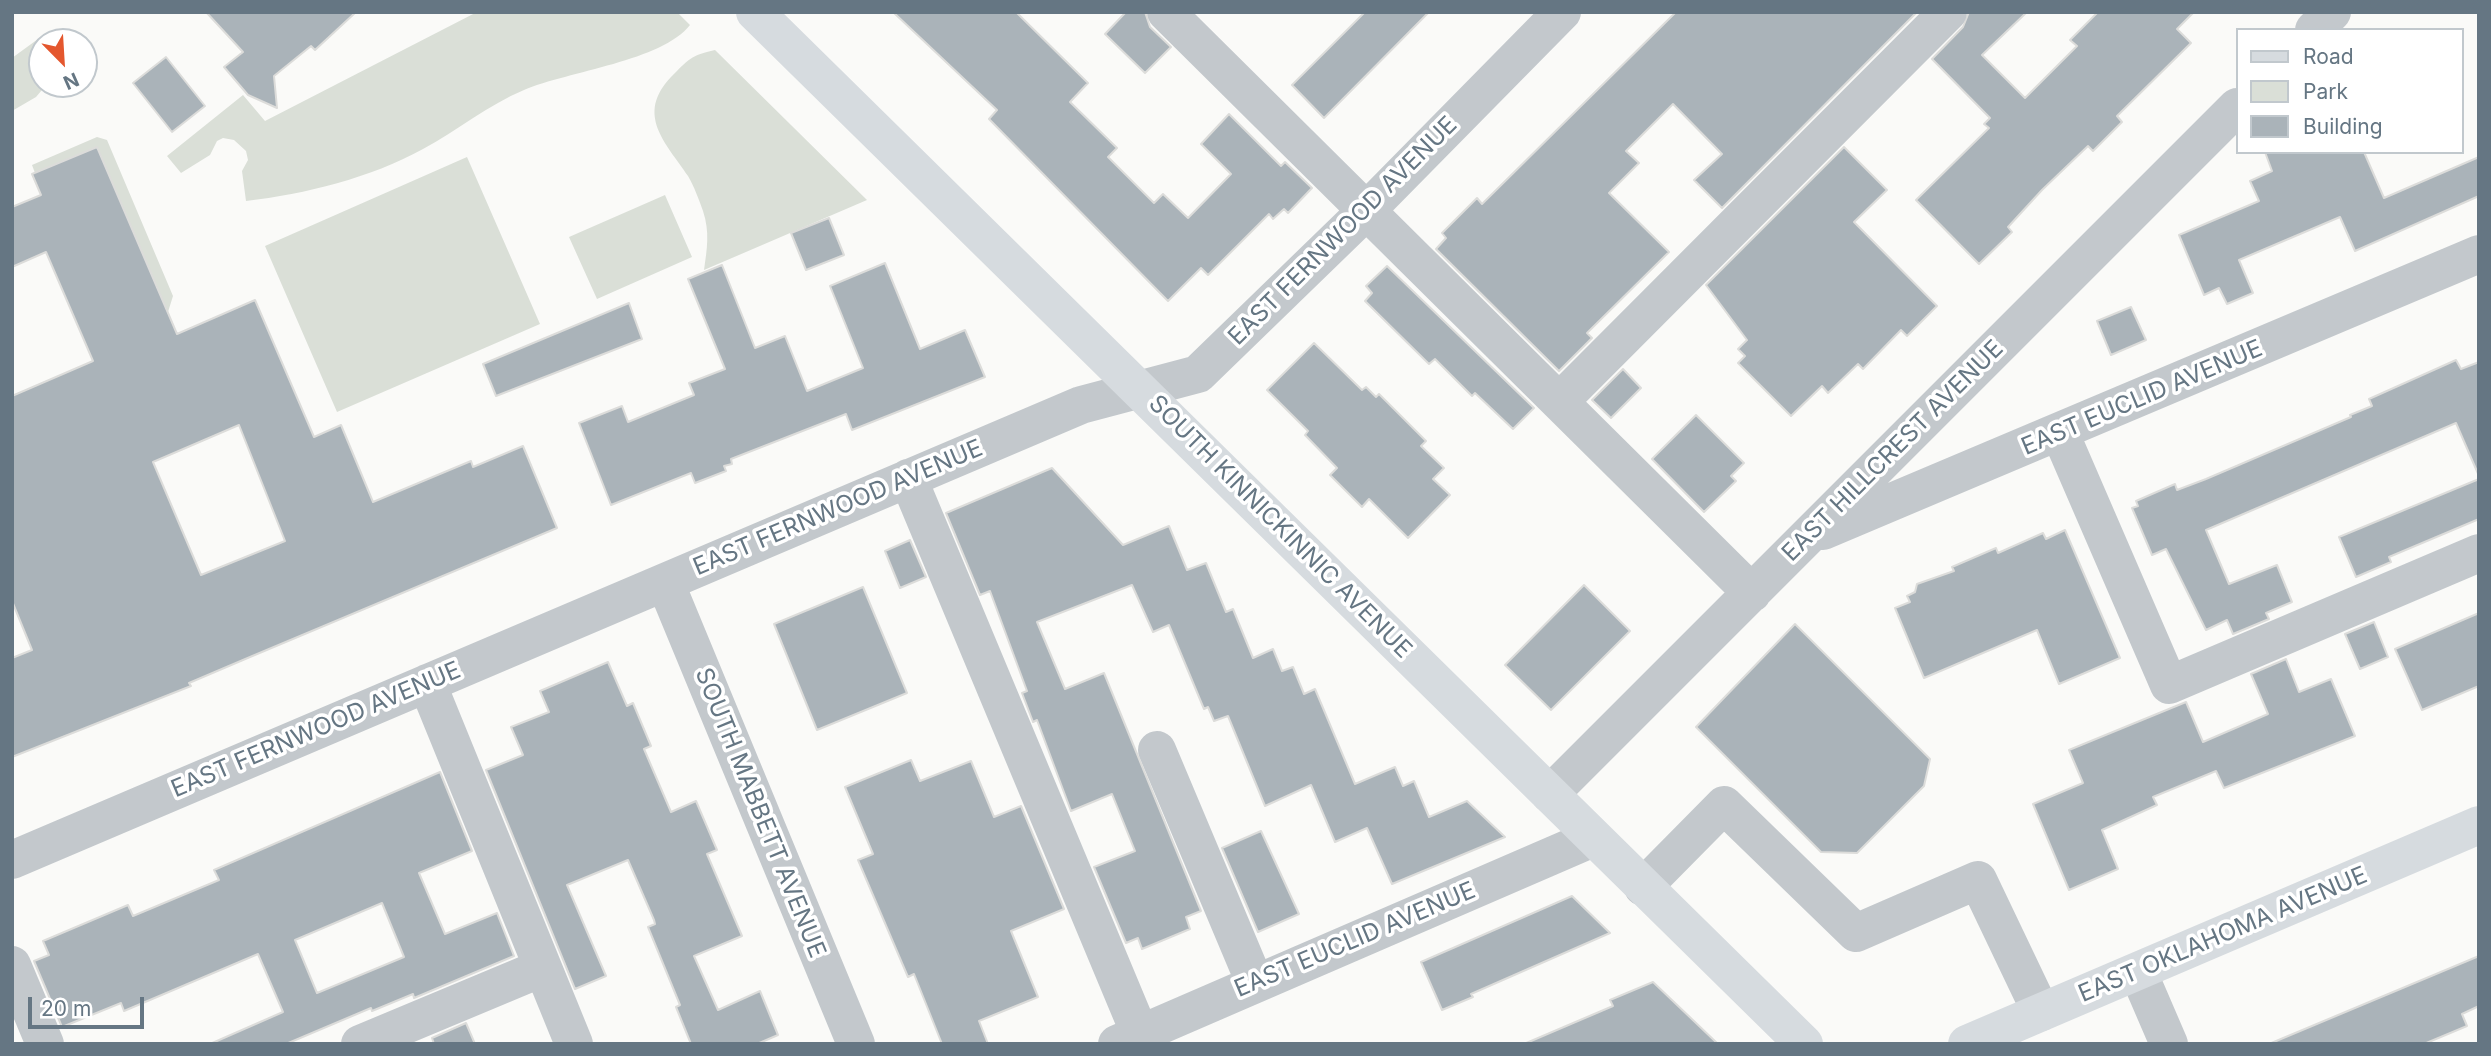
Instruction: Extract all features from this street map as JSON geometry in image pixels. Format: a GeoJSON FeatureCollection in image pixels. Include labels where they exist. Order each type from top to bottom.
{"type":"FeatureCollection","features":[{"type":"Feature","properties":{"kind":"main road","name":"SOUTH KINNICKINNIC AVENUE"},"geometry":{"type":"LineString","coordinates":[[755,12],[1804,1044]]}},
{"type":"Feature","properties":{"kind":"main road","name":"EAST OKLAHOMA AVENUE"},"geometry":{"type":"LineString","coordinates":[[1987,1040],[2041,1012],[2479,825]]}},
{"type":"Feature","properties":{"kind":"street","name":"EAST FERNWOOD AVENUE"},"geometry":{"type":"LineString","coordinates":[[12,860],[1081,405],[1198,373],[1365,212],[1562,12]]}},
{"type":"Feature","properties":{"kind":"street"},"geometry":{"type":"LineString","coordinates":[[1560,401],[1948,12]]}},
{"type":"Feature","properties":{"kind":"street"},"geometry":{"type":"LineString","coordinates":[[1167,13],[1752,593]]}},
{"type":"Feature","properties":{"kind":"street","name":"EAST HILLCREST AVENUE"},"geometry":{"type":"LineString","coordinates":[[1550,794],[2236,108]]}},
{"type":"Feature","properties":{"kind":"street","name":"EAST EUCLID AVENUE"},"geometry":{"type":"LineString","coordinates":[[1805,539],[2479,254]]}},
{"type":"Feature","properties":{"kind":"street"},"geometry":{"type":"LineString","coordinates":[[2060,433],[2169,685],[2479,552]]}},
{"type":"Feature","properties":{"kind":"street"},"geometry":{"type":"LineString","coordinates":[[908,478],[1128,1039]]}},
{"type":"Feature","properties":{"kind":"street","name":"SOUTH MABBETT AVENUE"},"geometry":{"type":"LineString","coordinates":[[665,582],[856,1044]]}},
{"type":"Feature","properties":{"kind":"street"},"geometry":{"type":"LineString","coordinates":[[427,683],[574,1044]]}},
{"type":"Feature","properties":{"kind":"street"},"geometry":{"type":"LineString","coordinates":[[1157,750],[1255,983]]}},
{"type":"Feature","properties":{"kind":"street"},"geometry":{"type":"LineString","coordinates":[[1643,887],[1724,805],[1856,933],[1978,880],[2041,1012]]}},
{"type":"Feature","properties":{"kind":"street","name":"EAST EUCLID AVENUE"},"geometry":{"type":"LineString","coordinates":[[1128,1039],[1593,838]]}},
{"type":"Feature","properties":{"kind":"street"},"geometry":{"type":"LineString","coordinates":[[12,965],[45,1044]]}},
{"type":"Feature","properties":{"kind":"street"},"geometry":{"type":"LineString","coordinates":[[360,1044],[541,968]]}},
{"type":"Feature","properties":{"kind":"street"},"geometry":{"type":"LineString","coordinates":[[2138,972],[2169,1044]]}},
{"type":"Feature","properties":{"kind":"green space"},"geometry":{"type":"Polygon","coordinates":[[[477,12],[677,12],[690,25],[659,48],[524,90],[403,159],[360,176],[314,189],[246,201],[242,171],[248,160],[246,151],[234,140],[223,138],[217,141],[210,155],[181,173],[167,156],[243,95],[265,121],[477,12]]]}},
{"type":"Feature","properties":{"kind":"green space"},"geometry":{"type":"Polygon","coordinates":[[[28,46],[28,98],[34,98],[12,111],[12,58],[28,46]]]}},
{"type":"Feature","properties":{"kind":"green space"},"geometry":{"type":"Polygon","coordinates":[[[715,50],[867,200],[704,270],[707,233],[703,211],[690,180],[663,140],[655,116],[655,104],[660,91],[686,62],[695,56],[715,50]]]}},
{"type":"Feature","properties":{"kind":"green space"},"geometry":{"type":"Polygon","coordinates":[[[97,137],[107,140],[173,296],[168,312],[97,147],[35,173],[32,165],[97,137]]]}},
{"type":"Feature","properties":{"kind":"green space"},"geometry":{"type":"Polygon","coordinates":[[[467,157],[540,324],[337,412],[265,246],[467,157]]]}},
{"type":"Feature","properties":{"kind":"green space"},"geometry":{"type":"Polygon","coordinates":[[[665,195],[692,257],[597,299],[569,237],[665,195]]]}},
{"type":"Feature","properties":{"kind":"building"},"geometry":{"type":"Polygon","coordinates":[[[206,12],[356,12],[315,50],[311,46],[274,76],[277,108],[248,95],[224,67],[243,52],[206,12]]]}},
{"type":"Feature","properties":{"kind":"building"},"geometry":{"type":"Polygon","coordinates":[[[893,12],[1016,12],[1088,83],[1070,102],[1117,148],[1108,157],[1154,203],[1163,194],[1188,218],[1231,174],[1201,144],[1229,114],[1281,166],[1285,162],[1312,188],[1288,213],[1284,209],[1273,219],[1269,214],[1208,275],[1201,268],[1168,301],[989,119],[997,110],[893,12]]]}},
{"type":"Feature","properties":{"kind":"building"},"geometry":{"type":"Polygon","coordinates":[[[1126,12],[1145,12],[1150,27],[1171,47],[1145,73],[1105,34],[1126,12]]]}},
{"type":"Feature","properties":{"kind":"building"},"geometry":{"type":"Polygon","coordinates":[[[1365,12],[1429,12],[1324,118],[1292,85],[1365,12]]]}},
{"type":"Feature","properties":{"kind":"building"},"geometry":{"type":"Polygon","coordinates":[[[1676,12],[1917,12],[1722,208],[1694,180],[1722,154],[1673,104],[1626,151],[1639,163],[1609,193],[1669,252],[1587,333],[1592,338],[1559,371],[1436,249],[1446,238],[1442,233],[1477,198],[1482,204],[1676,12]]]}},
{"type":"Feature","properties":{"kind":"building"},"geometry":{"type":"Polygon","coordinates":[[[1969,12],[2027,12],[1982,55],[2025,98],[2077,46],[2070,40],[2098,12],[2194,12],[2177,29],[2191,43],[2117,116],[2122,122],[2093,151],[2088,146],[2042,190],[2008,227],[2012,232],[1979,264],[1916,200],[1989,128],[1984,124],[1990,118],[1932,59],[1963,27],[1969,12]]]}},
{"type":"Feature","properties":{"kind":"building"},"geometry":{"type":"Polygon","coordinates":[[[166,57],[205,106],[172,132],[133,83],[166,57]]]}},
{"type":"Feature","properties":{"kind":"building"},"geometry":{"type":"Polygon","coordinates":[[[97,147],[177,334],[255,300],[314,437],[341,425],[373,502],[471,461],[473,467],[523,446],[557,528],[189,683],[191,686],[12,757],[12,658],[32,650],[12,601],[12,396],[93,361],[46,252],[12,267],[12,207],[41,195],[32,174],[97,147]],[[239,425],[153,462],[201,575],[285,541],[239,425]]]}},
{"type":"Feature","properties":{"kind":"building"},"geometry":{"type":"Polygon","coordinates":[[[1844,147],[1887,190],[1854,222],[1937,306],[1907,336],[1901,330],[1863,369],[1858,364],[1828,393],[1822,386],[1791,416],[1738,363],[1745,356],[1738,349],[1747,340],[1706,285],[1844,147]]]}},
{"type":"Feature","properties":{"kind":"building"},"geometry":{"type":"Polygon","coordinates":[[[2266,154],[2365,154],[2384,198],[2479,157],[2479,196],[2355,251],[2340,217],[2239,260],[2253,293],[2227,304],[2219,288],[2204,295],[2179,235],[2259,201],[2250,181],[2272,171],[2266,154]]]}},
{"type":"Feature","properties":{"kind":"building"},"geometry":{"type":"Polygon","coordinates":[[[829,218],[844,255],[806,270],[791,233],[829,218]]]}},
{"type":"Feature","properties":{"kind":"building"},"geometry":{"type":"Polygon","coordinates":[[[885,263],[920,349],[965,330],[985,377],[852,430],[846,414],[731,459],[732,464],[724,466],[726,471],[695,483],[691,473],[611,505],[579,423],[622,406],[628,422],[694,395],[689,383],[725,369],[688,279],[722,265],[755,348],[785,336],[807,391],[863,368],[830,286],[885,263]]]}},
{"type":"Feature","properties":{"kind":"building"},"geometry":{"type":"Polygon","coordinates":[[[1387,266],[1534,408],[1513,429],[1475,393],[1472,396],[1435,359],[1429,364],[1365,301],[1372,293],[1366,286],[1387,266]]]}},
{"type":"Feature","properties":{"kind":"building"},"geometry":{"type":"Polygon","coordinates":[[[629,303],[642,339],[496,396],[483,364],[629,303]]]}},
{"type":"Feature","properties":{"kind":"building"},"geometry":{"type":"Polygon","coordinates":[[[2131,307],[2146,340],[2111,355],[2097,321],[2131,307]]]}},
{"type":"Feature","properties":{"kind":"building"},"geometry":{"type":"Polygon","coordinates":[[[1314,343],[1362,390],[1366,387],[1376,397],[1379,394],[1426,441],[1421,446],[1444,468],[1433,479],[1450,495],[1408,538],[1369,499],[1362,507],[1330,475],[1337,468],[1305,435],[1308,431],[1267,390],[1314,343]]]}},
{"type":"Feature","properties":{"kind":"building"},"geometry":{"type":"Polygon","coordinates":[[[2456,360],[2461,369],[2479,362],[2479,476],[2456,423],[2206,530],[2229,584],[2277,565],[2292,602],[2266,613],[2269,619],[2233,634],[2227,620],[2206,630],[2166,549],[2152,555],[2132,508],[2138,506],[2136,501],[2175,484],[2177,490],[2206,479],[2351,417],[2350,415],[2372,406],[2369,399],[2456,360]]]}},
{"type":"Feature","properties":{"kind":"building"},"geometry":{"type":"Polygon","coordinates":[[[1623,369],[1641,388],[1611,418],[1592,400],[1623,369]]]}},
{"type":"Feature","properties":{"kind":"building"},"geometry":{"type":"Polygon","coordinates":[[[1696,415],[1744,463],[1731,476],[1736,481],[1704,512],[1652,459],[1696,415]]]}},
{"type":"Feature","properties":{"kind":"building"},"geometry":{"type":"Polygon","coordinates":[[[1052,468],[1123,545],[1169,526],[1187,570],[1206,563],[1226,612],[1233,609],[1253,658],[1273,649],[1282,671],[1293,667],[1304,694],[1315,689],[1355,784],[1395,767],[1403,786],[1414,781],[1429,817],[1467,801],[1505,837],[1392,884],[1367,828],[1335,842],[1311,785],[1265,806],[1228,716],[1214,721],[1208,707],[1204,709],[1169,625],[1153,632],[1132,585],[1037,622],[1065,689],[1104,673],[1201,911],[1186,917],[1190,929],[1142,949],[1138,938],[1126,943],[1094,867],[1135,851],[1112,794],[1071,811],[1037,720],[1033,722],[1022,693],[1027,691],[990,591],[980,595],[946,513],[1052,468]]]}},
{"type":"Feature","properties":{"kind":"building"},"geometry":{"type":"Polygon","coordinates":[[[2479,479],[2479,519],[2389,557],[2391,562],[2356,577],[2339,537],[2479,479]]]}},
{"type":"Feature","properties":{"kind":"building"},"geometry":{"type":"Polygon","coordinates":[[[2065,530],[2120,658],[2059,684],[2037,630],[1924,678],[1895,608],[1910,602],[1907,596],[1915,592],[1917,584],[1954,571],[1952,567],[1996,548],[1998,553],[2043,533],[2046,539],[2065,530]]]}},
{"type":"Feature","properties":{"kind":"building"},"geometry":{"type":"Polygon","coordinates":[[[910,540],[926,577],[900,588],[885,551],[910,540]]]}},
{"type":"Feature","properties":{"kind":"building"},"geometry":{"type":"Polygon","coordinates":[[[1584,585],[1630,631],[1551,710],[1505,665],[1584,585]]]}},
{"type":"Feature","properties":{"kind":"building"},"geometry":{"type":"Polygon","coordinates":[[[863,587],[907,693],[817,730],[774,624],[863,587]]]}},
{"type":"Feature","properties":{"kind":"building"},"geometry":{"type":"Polygon","coordinates":[[[2479,613],[2479,686],[2422,710],[2395,649],[2479,613]]]}},
{"type":"Feature","properties":{"kind":"building"},"geometry":{"type":"Polygon","coordinates":[[[2374,622],[2388,657],[2360,669],[2345,634],[2374,622]]]}},
{"type":"Feature","properties":{"kind":"building"},"geometry":{"type":"Polygon","coordinates":[[[1795,624],[1930,759],[1924,786],[1857,853],[1821,852],[1696,727],[1795,624]]]}},
{"type":"Feature","properties":{"kind":"building"},"geometry":{"type":"Polygon","coordinates":[[[2286,659],[2299,692],[2331,679],[2355,736],[2224,788],[2216,771],[2153,797],[2157,805],[2102,830],[2118,869],[2069,890],[2033,804],[2083,783],[2069,750],[2186,702],[2203,742],[2268,714],[2251,674],[2286,659]]]}},
{"type":"Feature","properties":{"kind":"building"},"geometry":{"type":"Polygon","coordinates":[[[608,662],[627,706],[633,703],[651,746],[644,749],[671,812],[696,801],[717,850],[707,854],[742,936],[694,956],[718,1010],[760,991],[778,1035],[757,1044],[691,1044],[676,1007],[680,1005],[648,927],[655,924],[654,920],[628,860],[567,885],[606,976],[575,989],[486,770],[523,755],[511,727],[549,712],[540,691],[608,662]]]}},
{"type":"Feature","properties":{"kind":"building"},"geometry":{"type":"Polygon","coordinates":[[[911,760],[920,781],[971,761],[994,817],[1021,806],[1064,909],[1011,931],[1038,997],[979,1021],[988,1044],[942,1044],[914,974],[908,977],[858,860],[873,854],[845,787],[911,760]]]}},
{"type":"Feature","properties":{"kind":"building"},"geometry":{"type":"Polygon","coordinates":[[[440,772],[472,851],[419,873],[445,934],[497,913],[514,956],[414,998],[413,994],[372,1011],[371,1008],[286,1044],[210,1044],[283,1012],[258,954],[124,1011],[121,1003],[62,1027],[34,961],[49,955],[43,941],[128,905],[133,916],[219,880],[214,870],[440,772]],[[382,903],[295,940],[317,993],[404,957],[382,903]]]}},
{"type":"Feature","properties":{"kind":"building"},"geometry":{"type":"Polygon","coordinates":[[[1261,831],[1299,914],[1258,932],[1222,848],[1261,831]]]}},
{"type":"Feature","properties":{"kind":"building"},"geometry":{"type":"Polygon","coordinates":[[[1572,896],[1610,933],[1471,994],[1473,997],[1442,1010],[1421,962],[1572,896]]]}},
{"type":"Feature","properties":{"kind":"building"},"geometry":{"type":"Polygon","coordinates":[[[2479,956],[2479,1006],[2462,1014],[2467,1026],[2424,1044],[2269,1044],[2479,956]]]}},
{"type":"Feature","properties":{"kind":"building"},"geometry":{"type":"Polygon","coordinates":[[[1653,982],[1718,1044],[1524,1044],[1613,1006],[1610,1000],[1653,982]]]}},
{"type":"Feature","properties":{"kind":"building"},"geometry":{"type":"Polygon","coordinates":[[[466,1023],[475,1044],[434,1044],[432,1038],[466,1023]]]}}]}
